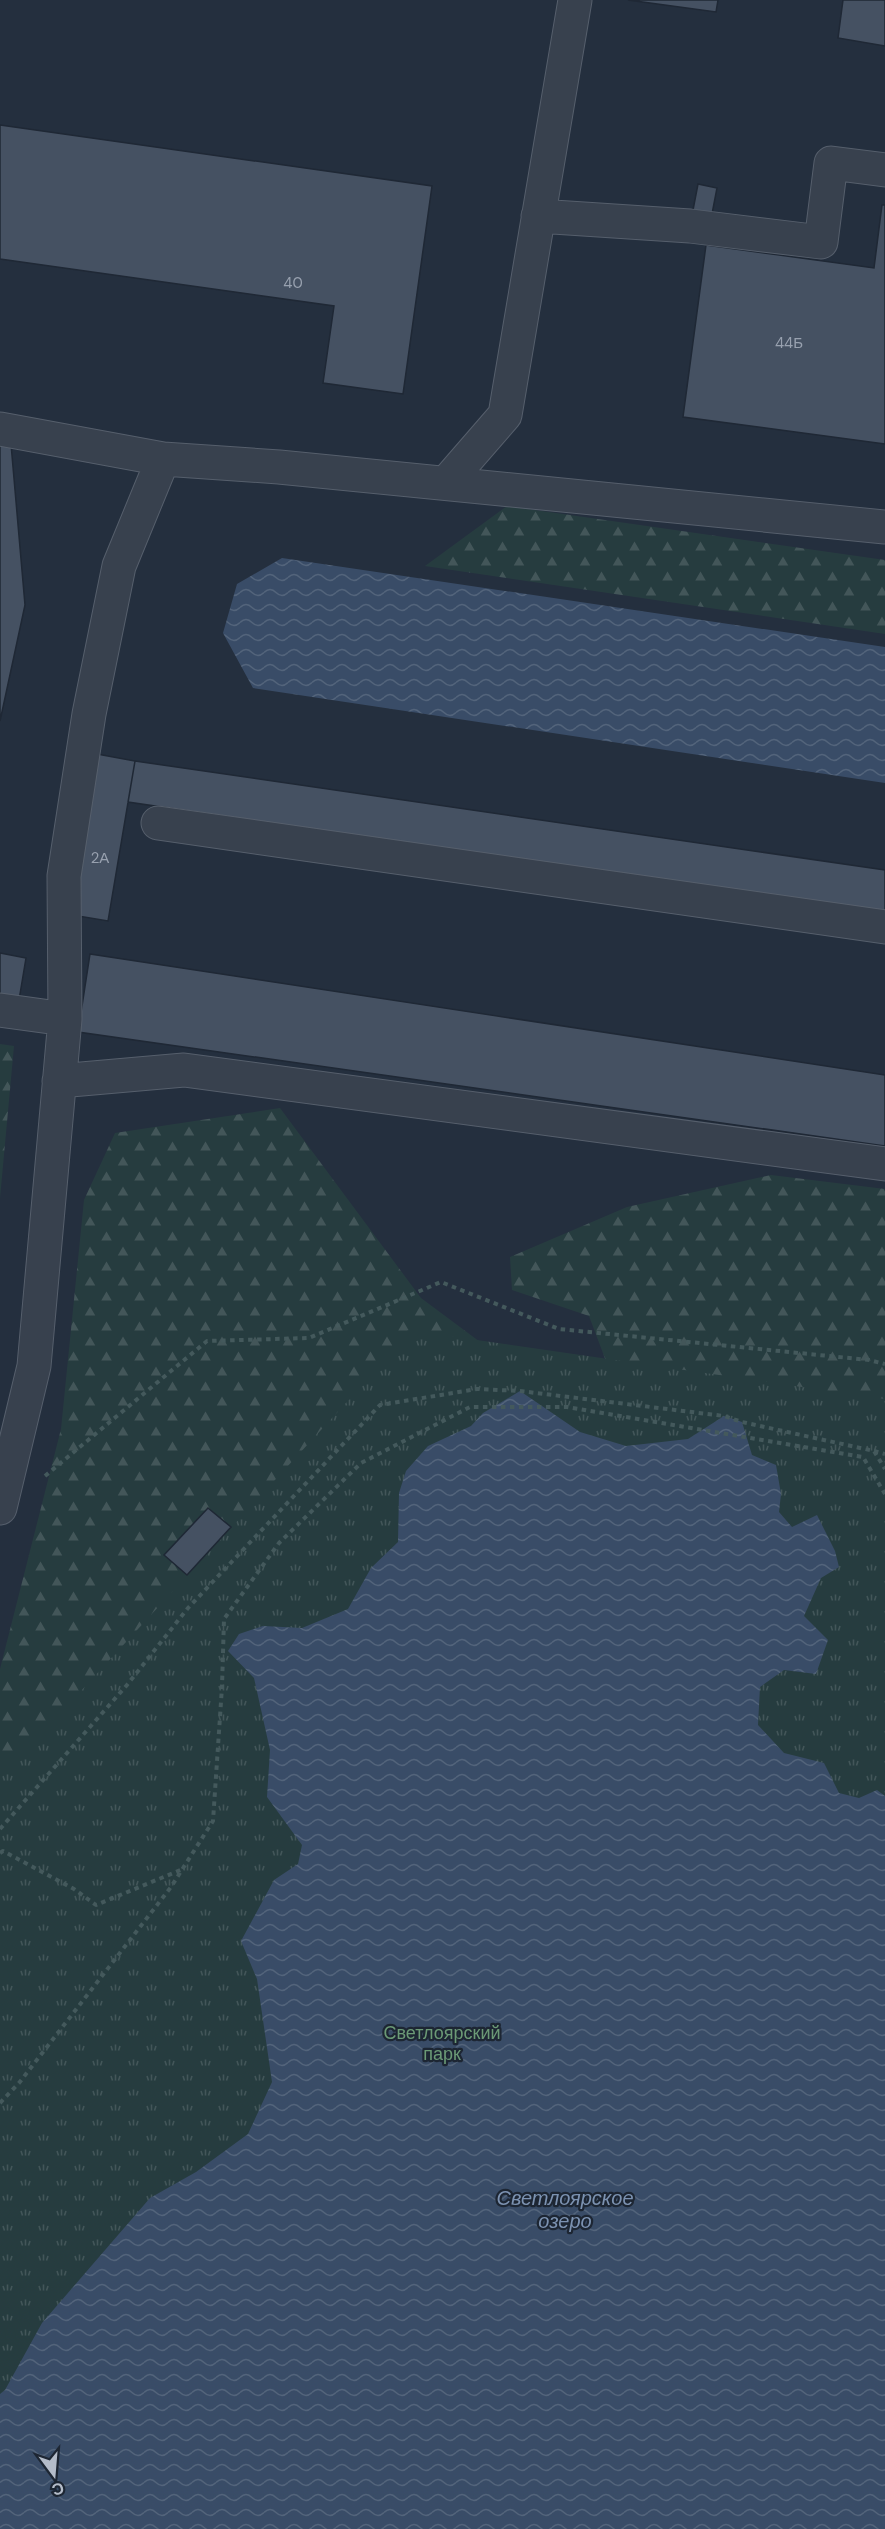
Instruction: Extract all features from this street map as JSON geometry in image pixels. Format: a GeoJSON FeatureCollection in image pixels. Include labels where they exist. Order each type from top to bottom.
{"type":"FeatureCollection","features":[{"type":"Feature","properties":{"kind":"lane"},"geometry":{"type":"LineString","coordinates":[[446,483],[505,415],[575,0]]}},
{"type":"Feature","properties":{"kind":"lane"},"geometry":{"type":"LineString","coordinates":[[538,216],[690,226],[821,242],[831,163],[885,170]]}},
{"type":"Feature","properties":{"kind":"lane"},"geometry":{"type":"LineString","coordinates":[[0,429],[163,459],[446,483],[885,526]]}},
{"type":"Feature","properties":{"kind":"lane"},"geometry":{"type":"LineString","coordinates":[[0,1508],[34,1366],[65,1019],[64,876],[89,714],[119,566],[163,459]]}},
{"type":"Feature","properties":{"kind":"lane"},"geometry":{"type":"LineString","coordinates":[[158,823],[885,927]]}},
{"type":"Feature","properties":{"kind":"lane"},"geometry":{"type":"LineString","coordinates":[[0,1010],[65,1019]]}},
{"type":"Feature","properties":{"kind":"lane"},"geometry":{"type":"LineString","coordinates":[[59,1081],[184,1070],[885,1164]]}},
{"type":"Feature","properties":{"kind":"path"},"geometry":{"type":"LineString","coordinates":[[36,1484],[207,1341],[309,1338],[441,1282],[560,1329],[869,1360],[885,1364]]}},
{"type":"Feature","properties":{"kind":"path"},"geometry":{"type":"LineString","coordinates":[[0,1829],[127,1685],[188,1608],[380,1405],[477,1389],[520,1390],[724,1416],[885,1454]]}},
{"type":"Feature","properties":{"kind":"path"},"geometry":{"type":"LineString","coordinates":[[0,2103],[33,2064],[183,1869],[213,1821],[224,1619],[279,1543],[361,1463],[470,1407],[567,1407],[863,1457],[885,1494]]}},
{"type":"Feature","properties":{"kind":"path"},"geometry":{"type":"LineString","coordinates":[[874,1450],[885,1469]]}},
{"type":"Feature","properties":{"kind":"path"},"geometry":{"type":"LineString","coordinates":[[0,1853],[3,1851],[54,1878],[96,1905],[183,1869]]}},
{"type":"Feature","properties":{"kind":"green space"},"geometry":{"type":"Polygon","coordinates":[[[507,506],[885,560],[885,634],[425,566],[507,506]]]}},
{"type":"Feature","properties":{"kind":"green space"},"geometry":{"type":"Polygon","coordinates":[[[0,1044],[14,1046],[0,1198],[0,1044]]]}},
{"type":"Feature","properties":{"kind":"green space"},"geometry":{"type":"Polygon","coordinates":[[[280,1108],[421,1298],[523,1374],[0,1810],[0,1669],[61,1429],[84,1200],[115,1133],[280,1108]]]}},
{"type":"Feature","properties":{"kind":"green space"},"geometry":{"type":"Polygon","coordinates":[[[771,1175],[885,1189],[885,1434],[612,1377],[589,1316],[512,1290],[510,1257],[627,1207],[771,1175]]]}},
{"type":"Feature","properties":{"kind":"green space","name":"Светлоярское озеро"},"geometry":{"type":"Polygon","coordinates":[[[407,1330],[885,1399],[885,2529],[0,2529],[0,1779],[367,1380],[407,1330]]]}},
{"type":"Feature","properties":{"kind":"water"},"geometry":{"type":"Polygon","coordinates":[[[282,558],[885,647],[885,783],[253,688],[223,633],[237,584],[282,558]]]}},
{"type":"Feature","properties":{"kind":"water","name":"Светлоярское озеро"},"geometry":{"type":"Polygon","coordinates":[[[520,1391],[580,1432],[626,1446],[688,1439],[724,1416],[742,1422],[752,1455],[776,1465],[781,1494],[779,1512],[792,1527],[817,1515],[835,1551],[839,1567],[821,1578],[804,1616],[828,1640],[816,1674],[784,1670],[760,1687],[758,1725],[784,1753],[824,1763],[839,1793],[859,1798],[877,1790],[885,1796],[885,2529],[0,2529],[0,2394],[5,2390],[42,2323],[150,2198],[196,2172],[248,2134],[272,2082],[257,1979],[241,1941],[274,1880],[298,1864],[302,1845],[267,1797],[270,1750],[254,1678],[228,1651],[239,1634],[263,1626],[302,1628],[348,1609],[371,1568],[398,1542],[399,1493],[406,1471],[428,1446],[471,1426],[483,1413],[520,1391]]]}},
{"type":"Feature","properties":{"kind":"building"},"geometry":{"type":"Polygon","coordinates":[[[628,0],[718,0],[716,12],[628,0]]]}},
{"type":"Feature","properties":{"kind":"building"},"geometry":{"type":"Polygon","coordinates":[[[843,0],[885,0],[885,46],[838,38],[843,0]]]}},
{"type":"Feature","properties":{"kind":"building"},"geometry":{"type":"Polygon","coordinates":[[[0,125],[432,186],[403,394],[323,383],[334,306],[0,259],[0,125]]]}},
{"type":"Feature","properties":{"kind":"building"},"geometry":{"type":"Polygon","coordinates":[[[698,184],[717,188],[712,214],[693,210],[698,184]]]}},
{"type":"Feature","properties":{"kind":"building"},"geometry":{"type":"Polygon","coordinates":[[[882,205],[885,205],[885,444],[683,417],[706,245],[874,268],[882,205]]]}},
{"type":"Feature","properties":{"kind":"building"},"geometry":{"type":"Polygon","coordinates":[[[11,444],[25,605],[0,721],[0,445],[11,444]]]}},
{"type":"Feature","properties":{"kind":"building"},"geometry":{"type":"Polygon","coordinates":[[[97,754],[135,761],[108,921],[72,915],[97,754]]]}},
{"type":"Feature","properties":{"kind":"building"},"geometry":{"type":"Polygon","coordinates":[[[135,761],[885,870],[885,913],[128,802],[135,761]]]}},
{"type":"Feature","properties":{"kind":"building"},"geometry":{"type":"Polygon","coordinates":[[[0,953],[26,958],[19,1000],[0,997],[0,953]]]}},
{"type":"Feature","properties":{"kind":"building"},"geometry":{"type":"Polygon","coordinates":[[[90,954],[885,1075],[885,1146],[78,1032],[90,954]]]}},
{"type":"Feature","properties":{"kind":"building"},"geometry":{"type":"Polygon","coordinates":[[[208,1508],[231,1527],[187,1575],[164,1555],[208,1508]]]}},
{"type":"Feature","properties":{"kind":"park label","name":"Светлоярский парк"},"geometry":{"type":"Point","coordinates":[442,2043]}}]}
